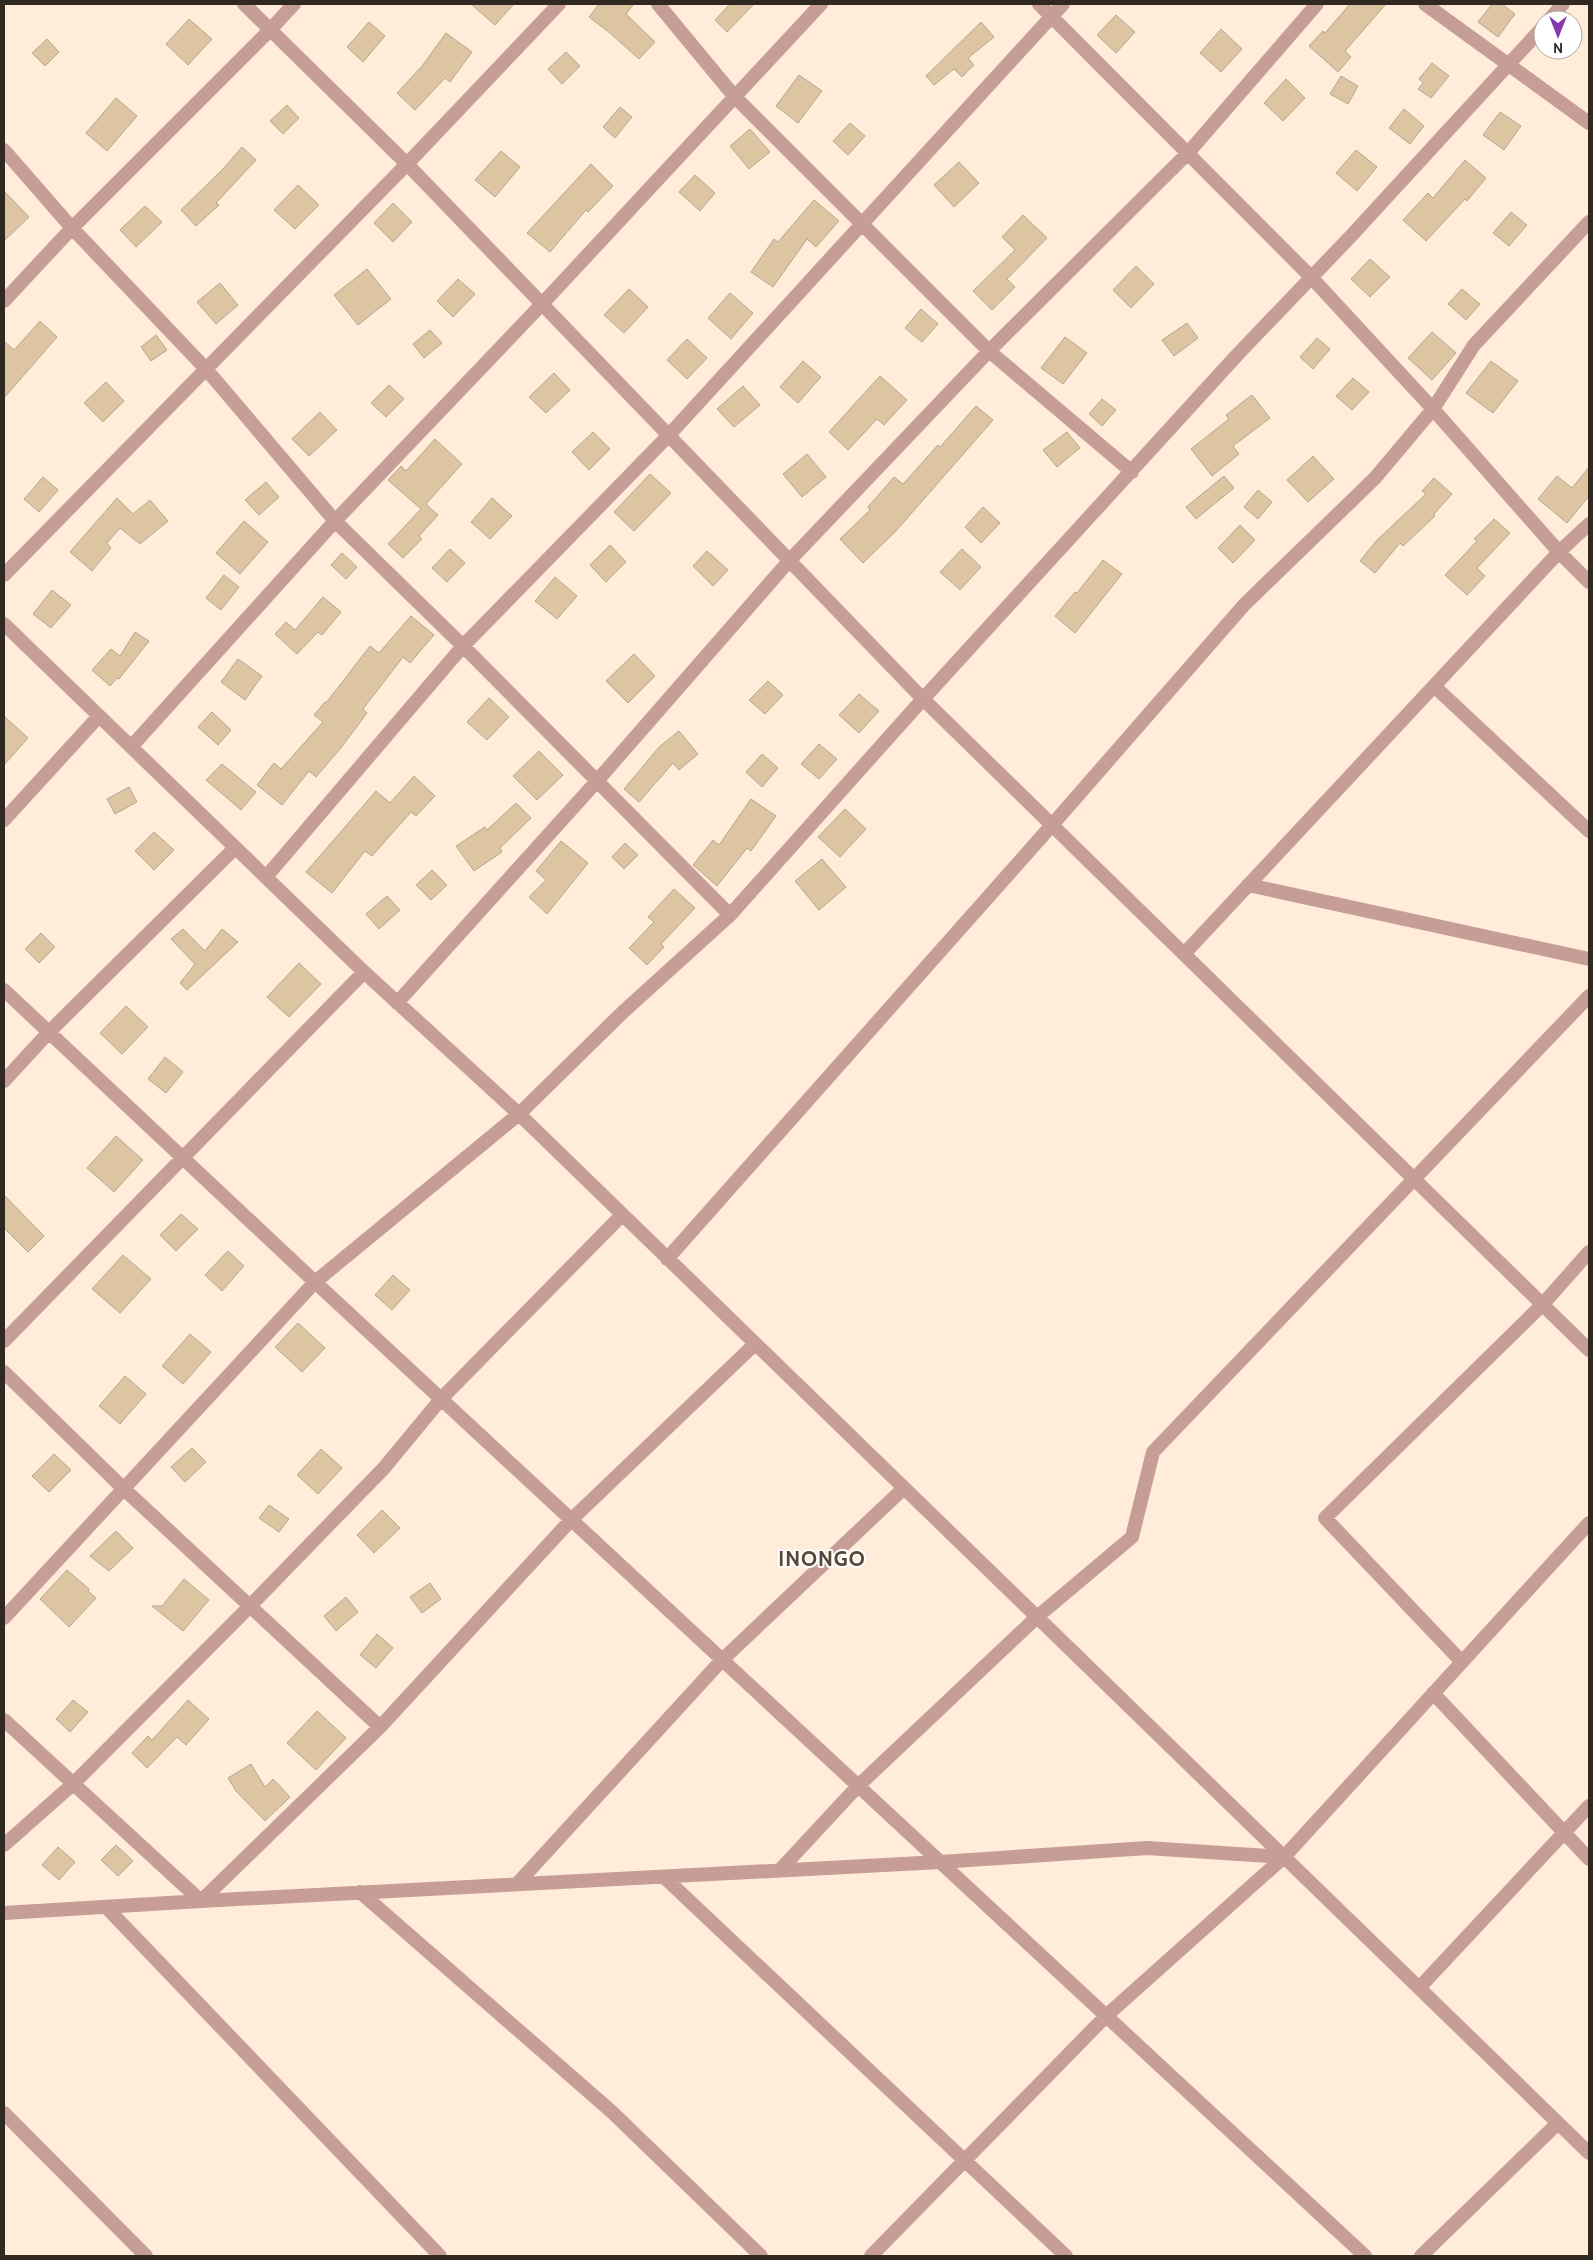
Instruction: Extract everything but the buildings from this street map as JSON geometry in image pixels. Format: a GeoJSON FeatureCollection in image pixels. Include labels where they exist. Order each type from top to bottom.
{"type":"FeatureCollection","features":[{"type":"Feature","properties":{"kind":"street"},"geometry":{"type":"LineString","coordinates":[[244,4],[406,164],[923,699],[1589,1350]]}},
{"type":"Feature","properties":{"kind":"street"},"geometry":{"type":"LineString","coordinates":[[4,301],[72,228],[270,31],[294,4]]}},
{"type":"Feature","properties":{"kind":"street"},"geometry":{"type":"LineString","coordinates":[[4,575],[406,164],[559,4]]}},
{"type":"Feature","properties":{"kind":"street"},"geometry":{"type":"LineString","coordinates":[[658,4],[734,96],[989,351],[1132,472]]}},
{"type":"Feature","properties":{"kind":"street"},"geometry":{"type":"LineString","coordinates":[[131,747],[335,521],[542,304],[821,4]]}},
{"type":"Feature","properties":{"kind":"street"},"geometry":{"type":"LineString","coordinates":[[1039,4],[1311,277],[1433,409],[1559,552],[1589,582]]}},
{"type":"Feature","properties":{"kind":"street"},"geometry":{"type":"LineString","coordinates":[[266,877],[463,646],[669,435],[1063,4]]}},
{"type":"Feature","properties":{"kind":"street"},"geometry":{"type":"LineString","coordinates":[[397,1003],[597,781],[789,561],[989,351],[1188,153],[1317,4]]}},
{"type":"Feature","properties":{"kind":"street"},"geometry":{"type":"LineString","coordinates":[[1425,4],[1589,123]]}},
{"type":"Feature","properties":{"kind":"street"},"geometry":{"type":"LineString","coordinates":[[4,1618],[315,1282],[518,1114],[623,1012],[730,915],[923,699],[1533,38]]}},
{"type":"Feature","properties":{"kind":"street"},"geometry":{"type":"LineString","coordinates":[[4,150],[72,228],[206,369],[335,521],[463,646],[730,915]]}},
{"type":"Feature","properties":{"kind":"street"},"geometry":{"type":"LineString","coordinates":[[668,1259],[1052,825],[1244,604],[1375,478],[1433,409],[1474,345],[1589,222]]}},
{"type":"Feature","properties":{"kind":"street"},"geometry":{"type":"LineString","coordinates":[[1184,954],[1559,552],[1589,524]]}},
{"type":"Feature","properties":{"kind":"street"},"geometry":{"type":"LineString","coordinates":[[4,624],[364,972],[518,1114],[1589,2153]]}},
{"type":"Feature","properties":{"kind":"street"},"geometry":{"type":"LineString","coordinates":[[1434,686],[1589,831]]}},
{"type":"Feature","properties":{"kind":"street"},"geometry":{"type":"LineString","coordinates":[[4,820],[98,716]]}},
{"type":"Feature","properties":{"kind":"street"},"geometry":{"type":"LineString","coordinates":[[4,1081],[49,1032],[235,848]]}},
{"type":"Feature","properties":{"kind":"street"},"geometry":{"type":"LineString","coordinates":[[1248,885],[1589,959]]}},
{"type":"Feature","properties":{"kind":"street"},"geometry":{"type":"LineString","coordinates":[[4,1341],[364,972]]}},
{"type":"Feature","properties":{"kind":"street"},"geometry":{"type":"LineString","coordinates":[[4,990],[315,1282],[1365,2256]]}},
{"type":"Feature","properties":{"kind":"street"},"geometry":{"type":"LineString","coordinates":[[779,1871],[858,1786],[1037,1617],[1132,1537],[1153,1452],[1589,996]]}},
{"type":"Feature","properties":{"kind":"street"},"geometry":{"type":"LineString","coordinates":[[4,1846],[73,1784],[250,1606],[384,1468],[441,1399],[622,1215]]}},
{"type":"Feature","properties":{"kind":"street"},"geometry":{"type":"LineString","coordinates":[[1462,1662],[1325,1518],[1543,1304],[1589,1252]]}},
{"type":"Feature","properties":{"kind":"street"},"geometry":{"type":"LineString","coordinates":[[201,1901],[380,1727],[571,1520],[755,1344]]}},
{"type":"Feature","properties":{"kind":"street"},"geometry":{"type":"LineString","coordinates":[[4,1372],[124,1488],[380,1727]]}},
{"type":"Feature","properties":{"kind":"street"},"geometry":{"type":"LineString","coordinates":[[518,1884],[722,1660],[904,1488]]}},
{"type":"Feature","properties":{"kind":"street"},"geometry":{"type":"LineString","coordinates":[[871,2256],[1106,2016],[1284,1857],[1589,1524]]}},
{"type":"Feature","properties":{"kind":"street"},"geometry":{"type":"LineString","coordinates":[[1434,1693],[1589,1859]]}},
{"type":"Feature","properties":{"kind":"street"},"geometry":{"type":"LineString","coordinates":[[4,1720],[201,1901]]}},
{"type":"Feature","properties":{"kind":"street"},"geometry":{"type":"LineString","coordinates":[[1419,1988],[1589,1806]]}},
{"type":"Feature","properties":{"kind":"street"},"geometry":{"type":"LineString","coordinates":[[4,1913],[360,1892],[940,1862],[1147,1848],[1284,1857]]}},
{"type":"Feature","properties":{"kind":"street"},"geometry":{"type":"LineString","coordinates":[[664,1877],[1066,2256]]}},
{"type":"Feature","properties":{"kind":"street"},"geometry":{"type":"LineString","coordinates":[[360,1892],[612,2112],[761,2256]]}},
{"type":"Feature","properties":{"kind":"street"},"geometry":{"type":"LineString","coordinates":[[106,1907],[440,2256]]}},
{"type":"Feature","properties":{"kind":"street"},"geometry":{"type":"LineString","coordinates":[[4,2113],[146,2256]]}},
{"type":"Feature","properties":{"kind":"street"},"geometry":{"type":"LineString","coordinates":[[1421,2256],[1558,2123]]}},
{"type":"Feature","properties":{"kind":"district","name":"INONGO"},"geometry":{"type":"Point","coordinates":[822,1558]}}]}
